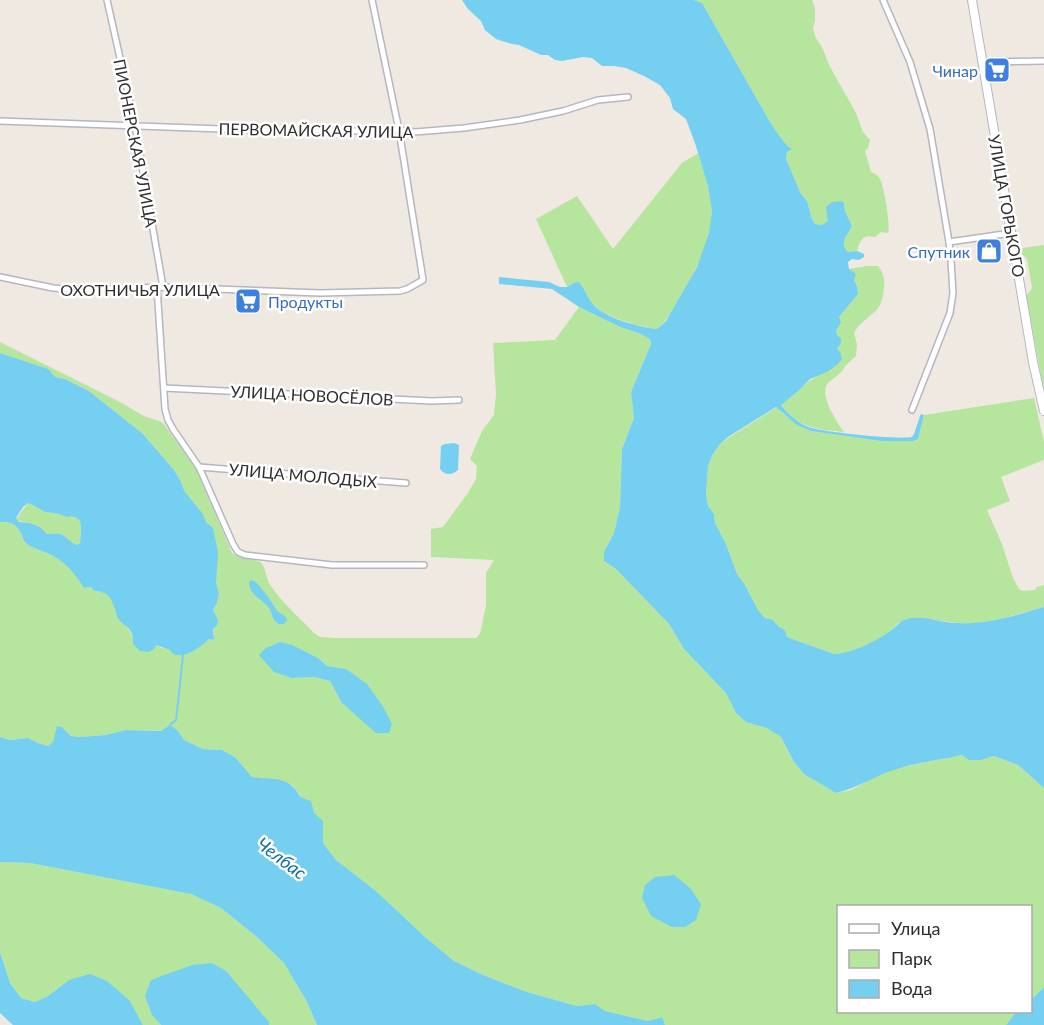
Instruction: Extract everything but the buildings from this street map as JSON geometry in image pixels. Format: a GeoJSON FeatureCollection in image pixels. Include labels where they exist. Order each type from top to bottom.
{"type":"FeatureCollection","features":[{"type":"Feature","properties":{"kind":"main road","name":"УЛИЦА ГОРЬКОГО"},"geometry":{"type":"LineString","coordinates":[[972,0],[1033,362],[1044,411]]}},
{"type":"Feature","properties":{"kind":"street","name":"ПИОНЕРСКАЯ УЛИЦА"},"geometry":{"type":"LineString","coordinates":[[107,0],[135,125],[160,287],[165,409],[168,420],[199,467],[235,548],[245,555],[332,564],[424,565]]}},
{"type":"Feature","properties":{"kind":"street"},"geometry":{"type":"LineString","coordinates":[[372,0],[399,130]]}},
{"type":"Feature","properties":{"kind":"street"},"geometry":{"type":"LineString","coordinates":[[883,0],[910,62],[930,129],[949,242],[953,293],[950,313],[912,410]]}},
{"type":"Feature","properties":{"kind":"street"},"geometry":{"type":"LineString","coordinates":[[982,62],[1044,61]]}},
{"type":"Feature","properties":{"kind":"street","name":"ПЕРВОМАЙСКАЯ УЛИЦА"},"geometry":{"type":"LineString","coordinates":[[0,121],[303,132],[399,130],[415,132],[464,128],[531,117],[563,111],[598,100],[628,97]]}},
{"type":"Feature","properties":{"kind":"street","name":"ОХОТНИЧЬЯ УЛИЦА"},"geometry":{"type":"LineString","coordinates":[[0,277],[53,288],[76,290],[160,287],[320,293],[391,292],[408,289],[423,280],[399,130]]}},
{"type":"Feature","properties":{"kind":"street"},"geometry":{"type":"LineString","coordinates":[[949,242],[1011,233]]}},
{"type":"Feature","properties":{"kind":"street","name":"УЛИЦА НОВОСЁЛОВ"},"geometry":{"type":"LineString","coordinates":[[164,388],[432,401],[459,399]]}},
{"type":"Feature","properties":{"kind":"street","name":"УЛИЦА МОЛОДЫХ"},"geometry":{"type":"LineString","coordinates":[[199,467],[406,483]]}},
{"type":"Feature","properties":{"kind":"green space"},"geometry":{"type":"Polygon","coordinates":[[[694,0],[812,0],[815,8],[813,29],[816,38],[856,113],[863,132],[870,140],[865,151],[871,172],[876,174],[881,181],[888,215],[888,233],[881,232],[875,237],[865,237],[857,251],[848,252],[843,242],[852,226],[844,203],[828,215],[828,221],[822,225],[815,224],[807,201],[801,194],[786,159],[787,152],[791,150],[770,122],[702,3],[694,0]]]}},
{"type":"Feature","properties":{"kind":"green space"},"geometry":{"type":"Polygon","coordinates":[[[698,153],[711,198],[709,234],[692,276],[661,325],[657,329],[613,317],[592,303],[578,285],[574,283],[567,287],[536,219],[577,196],[613,249],[682,163],[698,153]]]}},
{"type":"Feature","properties":{"kind":"green space"},"geometry":{"type":"Polygon","coordinates":[[[1044,245],[1044,391],[1026,294],[1032,288],[1027,259],[1016,249],[1044,245]]]}},
{"type":"Feature","properties":{"kind":"green space"},"geometry":{"type":"Polygon","coordinates":[[[878,266],[884,278],[881,301],[878,308],[854,333],[857,344],[856,356],[828,383],[825,394],[844,432],[825,430],[801,423],[781,404],[808,381],[827,372],[837,349],[836,330],[839,317],[858,294],[849,269],[878,266]]]}},
{"type":"Feature","properties":{"kind":"green space"},"geometry":{"type":"Polygon","coordinates":[[[579,307],[620,327],[650,338],[651,344],[631,392],[634,418],[622,449],[620,507],[614,533],[604,552],[604,561],[616,569],[669,624],[684,649],[726,693],[737,713],[746,722],[768,728],[781,737],[794,762],[804,774],[836,793],[851,790],[897,768],[962,755],[981,760],[994,756],[1018,765],[1044,788],[1044,987],[1034,997],[1032,998],[1032,905],[837,905],[837,1013],[1015,1013],[1006,1025],[665,1025],[661,1017],[648,1021],[605,1011],[595,1004],[577,1006],[527,992],[454,961],[376,891],[336,860],[323,843],[314,813],[292,785],[252,777],[235,757],[222,750],[203,749],[184,740],[178,731],[126,730],[81,737],[71,736],[58,726],[53,742],[48,746],[28,738],[10,740],[0,737],[0,522],[13,524],[18,528],[26,543],[62,561],[84,588],[91,587],[94,591],[107,594],[133,639],[162,648],[194,651],[209,639],[214,640],[213,610],[219,593],[216,583],[213,528],[206,522],[203,514],[185,492],[174,470],[143,434],[89,391],[65,379],[55,377],[47,369],[0,353],[0,342],[144,416],[163,423],[193,464],[232,553],[260,562],[269,583],[314,633],[320,637],[337,638],[476,638],[479,635],[486,605],[486,573],[494,560],[431,557],[431,529],[443,527],[476,479],[477,466],[470,459],[482,431],[494,415],[496,394],[493,343],[555,340],[579,307]],[[280,642],[292,678],[314,677],[330,681],[341,703],[346,669],[327,666],[318,658],[280,642]]]}},
{"type":"Feature","properties":{"kind":"green space"},"geometry":{"type":"Polygon","coordinates":[[[1034,398],[1044,442],[1044,460],[1001,477],[1010,501],[987,510],[1019,589],[1035,590],[1044,585],[1044,607],[977,623],[956,623],[923,618],[898,623],[869,644],[834,654],[787,637],[785,630],[773,620],[765,618],[758,610],[737,574],[715,523],[714,514],[708,506],[706,494],[708,466],[720,444],[777,407],[783,414],[811,431],[881,441],[914,441],[918,439],[924,415],[1034,398]]]}},
{"type":"Feature","properties":{"kind":"green space"},"geometry":{"type":"Polygon","coordinates":[[[28,503],[79,520],[80,543],[77,545],[62,534],[47,534],[35,525],[16,519],[28,503]]]}},
{"type":"Feature","properties":{"kind":"green space"},"geometry":{"type":"Polygon","coordinates":[[[0,862],[30,863],[191,894],[221,908],[257,937],[284,963],[307,1002],[317,1025],[269,1025],[269,1022],[242,992],[152,1015],[161,1025],[143,1025],[130,1001],[69,980],[48,996],[35,1002],[21,998],[10,983],[0,952],[0,862]]]}},
{"type":"Feature","properties":{"kind":"water"},"geometry":{"type":"Polygon","coordinates":[[[462,0],[694,0],[702,3],[770,122],[783,141],[792,149],[787,152],[786,159],[801,194],[807,201],[815,224],[822,225],[828,221],[826,207],[832,202],[841,201],[844,203],[852,226],[844,242],[845,249],[848,252],[857,251],[864,254],[864,257],[859,260],[852,259],[848,262],[849,269],[856,274],[854,280],[858,294],[839,317],[841,323],[836,330],[841,343],[837,349],[842,359],[827,372],[810,379],[781,405],[792,417],[806,426],[826,431],[875,436],[912,437],[921,414],[924,415],[918,439],[914,441],[881,441],[811,431],[797,425],[776,407],[728,437],[713,454],[708,466],[706,494],[708,506],[714,514],[715,523],[737,574],[758,610],[765,618],[773,620],[785,630],[787,637],[834,654],[848,652],[870,643],[908,619],[969,623],[1002,619],[1044,607],[1044,788],[1018,765],[994,756],[981,760],[969,760],[962,755],[905,767],[836,793],[804,774],[794,762],[781,737],[767,728],[746,722],[736,713],[726,693],[684,649],[669,624],[616,569],[604,561],[604,552],[614,533],[620,507],[622,449],[634,418],[631,392],[651,344],[650,339],[579,307],[552,289],[499,284],[499,277],[549,282],[560,287],[579,282],[592,303],[604,313],[631,324],[657,329],[666,321],[697,267],[709,233],[712,211],[708,186],[686,119],[673,109],[670,98],[660,85],[626,68],[602,66],[592,58],[555,60],[548,55],[541,55],[519,45],[496,39],[485,30],[481,21],[462,0]]]}},
{"type":"Feature","properties":{"kind":"water"},"geometry":{"type":"Polygon","coordinates":[[[0,353],[48,369],[55,377],[65,379],[89,391],[143,434],[174,470],[185,492],[203,514],[206,522],[213,528],[218,553],[216,583],[219,593],[213,610],[218,620],[213,629],[214,640],[209,639],[198,649],[183,655],[173,654],[170,650],[156,645],[149,652],[140,651],[133,644],[130,630],[117,617],[113,603],[107,595],[94,591],[91,587],[84,588],[64,563],[26,543],[18,528],[13,524],[0,522],[0,353]],[[28,503],[16,518],[19,522],[41,528],[47,534],[62,534],[77,545],[80,543],[79,520],[72,516],[66,517],[46,512],[28,503]]]}},
{"type":"Feature","properties":{"kind":"water"},"geometry":{"type":"Polygon","coordinates":[[[454,443],[459,445],[458,470],[446,474],[440,469],[441,446],[454,443]]]}},
{"type":"Feature","properties":{"kind":"water"},"geometry":{"type":"Polygon","coordinates":[[[251,580],[256,582],[277,611],[286,617],[284,624],[276,622],[269,608],[254,594],[250,587],[251,580]]]}},
{"type":"Feature","properties":{"kind":"water"},"geometry":{"type":"Polygon","coordinates":[[[280,642],[292,645],[318,658],[327,666],[346,669],[367,684],[392,724],[389,733],[376,733],[341,702],[330,681],[314,677],[292,678],[274,672],[259,655],[266,648],[280,642]]]}},
{"type":"Feature","properties":{"kind":"water","name":"Челбас"},"geometry":{"type":"Polygon","coordinates":[[[170,725],[184,740],[203,749],[222,750],[235,757],[252,777],[284,781],[301,796],[311,801],[314,813],[323,821],[323,843],[336,860],[376,891],[454,961],[527,992],[577,1006],[595,1004],[605,1011],[648,1021],[662,1017],[665,1025],[317,1025],[307,1002],[284,963],[257,937],[221,908],[191,894],[30,863],[0,862],[0,737],[10,740],[28,738],[48,746],[53,742],[57,726],[62,727],[71,736],[81,737],[126,730],[161,731],[170,725]]]}},
{"type":"Feature","properties":{"kind":"water"},"geometry":{"type":"Polygon","coordinates":[[[674,875],[690,888],[701,904],[696,920],[685,927],[672,927],[651,916],[642,898],[645,885],[655,877],[674,875]]]}},
{"type":"Feature","properties":{"kind":"water"},"geometry":{"type":"Polygon","coordinates":[[[0,952],[10,983],[21,998],[35,1002],[48,996],[69,980],[90,974],[107,981],[130,1001],[143,1025],[13,1025],[0,1013],[0,952]]]}},
{"type":"Feature","properties":{"kind":"water"},"geometry":{"type":"Polygon","coordinates":[[[212,963],[226,971],[269,1022],[269,1025],[161,1025],[152,1015],[145,996],[151,980],[192,965],[212,963]]]}},
{"type":"Feature","properties":{"kind":"water"},"geometry":{"type":"Polygon","coordinates":[[[1044,987],[1044,1025],[1006,1025],[1015,1013],[1032,1013],[1032,998],[1044,987]]]}},
{"type":"Feature","properties":{"kind":"waterway"},"geometry":{"type":"LineString","coordinates":[[170,725],[176,720],[183,655]]}},
{"type":"Feature","properties":{"kind":"place","name":"Чинар"},"geometry":{"type":"Point","coordinates":[997,70]}},
{"type":"Feature","properties":{"kind":"place","name":"Спутник"},"geometry":{"type":"Point","coordinates":[989,251]}},
{"type":"Feature","properties":{"kind":"place","name":"Продукты"},"geometry":{"type":"Point","coordinates":[248,301]}}]}
